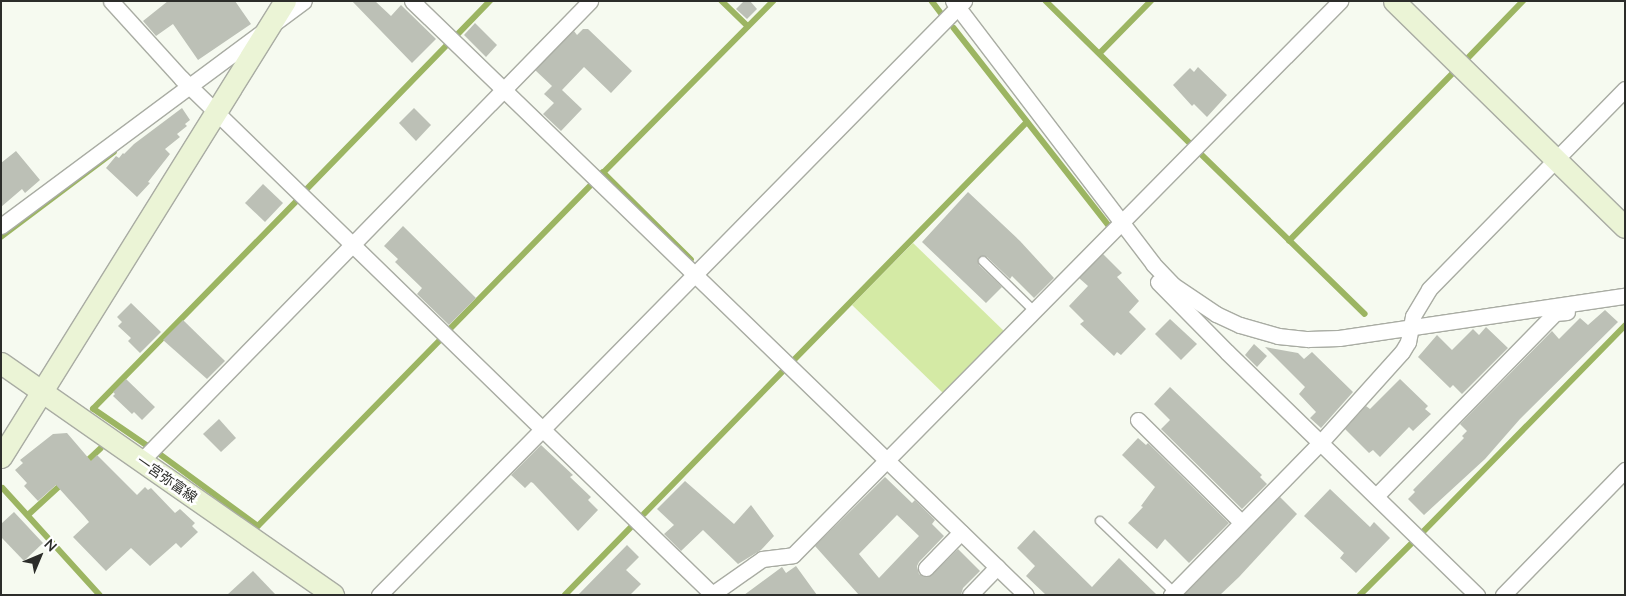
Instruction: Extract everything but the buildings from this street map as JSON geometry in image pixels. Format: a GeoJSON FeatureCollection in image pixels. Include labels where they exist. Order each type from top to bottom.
{"type":"FeatureCollection","features":[{"type":"Feature","properties":{"kind":"street"},"geometry":{"type":"LineString","coordinates":[[111,1],[168,65],[711,594],[762,559],[793,555],[1340,1]]}},
{"type":"Feature","properties":{"kind":"street"},"geometry":{"type":"LineString","coordinates":[[1,457],[285,1]]}},
{"type":"Feature","properties":{"kind":"street"},"geometry":{"type":"LineString","coordinates":[[1,226],[304,1]]}},
{"type":"Feature","properties":{"kind":"street"},"geometry":{"type":"LineString","coordinates":[[412,1],[887,461],[895,466],[1026,595]]}},
{"type":"Feature","properties":{"kind":"street"},"geometry":{"type":"LineString","coordinates":[[141,461],[590,1]]}},
{"type":"Feature","properties":{"kind":"street"},"geometry":{"type":"LineString","coordinates":[[941,1],[956,6],[1119,225],[1153,264],[1173,285],[1216,314],[1240,325],[1278,336],[1308,339],[1339,338],[1411,329],[1625,296]]}},
{"type":"Feature","properties":{"kind":"street"},"geometry":{"type":"LineString","coordinates":[[1394,1],[1625,227]]}},
{"type":"Feature","properties":{"kind":"street"},"geometry":{"type":"LineString","coordinates":[[380,595],[544,430],[956,6]]}},
{"type":"Feature","properties":{"kind":"street"},"geometry":{"type":"LineString","coordinates":[[1172,593],[1320,443],[1402,352],[1411,329],[1412,316],[1428,289],[1625,89]]}},
{"type":"Feature","properties":{"kind":"street"},"geometry":{"type":"LineString","coordinates":[[1,215],[22,209]]}},
{"type":"Feature","properties":{"kind":"street"},"geometry":{"type":"LineString","coordinates":[[1119,225],[1142,263],[1174,300],[1477,595]]}},
{"type":"Feature","properties":{"kind":"street"},"geometry":{"type":"LineString","coordinates":[[1376,496],[1555,313],[1625,304]]}},
{"type":"Feature","properties":{"kind":"street","name":"一宮弥富線"},"geometry":{"type":"LineString","coordinates":[[1,363],[141,461],[322,592]]}},
{"type":"Feature","properties":{"kind":"street"},"geometry":{"type":"LineString","coordinates":[[1138,420],[1241,522]]}},
{"type":"Feature","properties":{"kind":"street"},"geometry":{"type":"LineString","coordinates":[[1503,595],[1625,470]]}},
{"type":"Feature","properties":{"kind":"street"},"geometry":{"type":"LineString","coordinates":[[926,568],[961,532]]}},
{"type":"Feature","properties":{"kind":"street"},"geometry":{"type":"LineString","coordinates":[[970,595],[998,567]]}},
{"type":"Feature","properties":{"kind":"lane"},"geometry":{"type":"LineString","coordinates":[[983,261],[1034,311]]}},
{"type":"Feature","properties":{"kind":"lane"},"geometry":{"type":"LineString","coordinates":[[1100,521],[1172,593]]}},
{"type":"Feature","properties":{"kind":"green space"},"geometry":{"type":"Polygon","coordinates":[[[913,243],[1005,332],[944,394],[852,305],[913,243]]]}},
{"type":"Feature","properties":{"kind":"waterway"},"geometry":{"type":"LineString","coordinates":[[458,34],[490,1]]}},
{"type":"Feature","properties":{"kind":"waterway"},"geometry":{"type":"LineString","coordinates":[[722,1],[748,26]]}},
{"type":"Feature","properties":{"kind":"waterway"},"geometry":{"type":"LineString","coordinates":[[691,260],[603,173],[773,1]]}},
{"type":"Feature","properties":{"kind":"waterway"},"geometry":{"type":"LineString","coordinates":[[932,1],[941,13]]}},
{"type":"Feature","properties":{"kind":"waterway"},"geometry":{"type":"LineString","coordinates":[[1046,1],[1191,144]]}},
{"type":"Feature","properties":{"kind":"waterway"},"geometry":{"type":"LineString","coordinates":[[1100,53],[1151,1]]}},
{"type":"Feature","properties":{"kind":"waterway"},"geometry":{"type":"LineString","coordinates":[[1468,58],[1523,1]]}},
{"type":"Feature","properties":{"kind":"waterway"},"geometry":{"type":"LineString","coordinates":[[954,28],[1110,227]]}},
{"type":"Feature","properties":{"kind":"waterway"},"geometry":{"type":"LineString","coordinates":[[305,191],[446,46]]}},
{"type":"Feature","properties":{"kind":"waterway"},"geometry":{"type":"LineString","coordinates":[[1289,241],[1452,74]]}},
{"type":"Feature","properties":{"kind":"waterway"},"geometry":{"type":"LineString","coordinates":[[793,361],[1027,122]]}},
{"type":"Feature","properties":{"kind":"waterway"},"geometry":{"type":"LineString","coordinates":[[1198,151],[1365,314]]}},
{"type":"Feature","properties":{"kind":"waterway"},"geometry":{"type":"LineString","coordinates":[[1,237],[114,152]]}},
{"type":"Feature","properties":{"kind":"waterway"},"geometry":{"type":"LineString","coordinates":[[450,329],[590,186]]}},
{"type":"Feature","properties":{"kind":"waterway"},"geometry":{"type":"LineString","coordinates":[[147,446],[93,409],[297,201]]}},
{"type":"Feature","properties":{"kind":"waterway"},"geometry":{"type":"LineString","coordinates":[[1422,533],[1625,326]]}},
{"type":"Feature","properties":{"kind":"waterway"},"geometry":{"type":"LineString","coordinates":[[157,452],[258,526],[441,339]]}},
{"type":"Feature","properties":{"kind":"waterway"},"geometry":{"type":"LineString","coordinates":[[644,514],[782,372]]}},
{"type":"Feature","properties":{"kind":"waterway"},"geometry":{"type":"LineString","coordinates":[[85,463],[100,449]]}},
{"type":"Feature","properties":{"kind":"waterway"},"geometry":{"type":"LineString","coordinates":[[28,515],[63,483]]}},
{"type":"Feature","properties":{"kind":"waterway"},"geometry":{"type":"LineString","coordinates":[[3,488],[100,595]]}},
{"type":"Feature","properties":{"kind":"waterway"},"geometry":{"type":"LineString","coordinates":[[565,595],[633,525]]}},
{"type":"Feature","properties":{"kind":"waterway"},"geometry":{"type":"LineString","coordinates":[[1360,595],[1414,541]]}}]}
